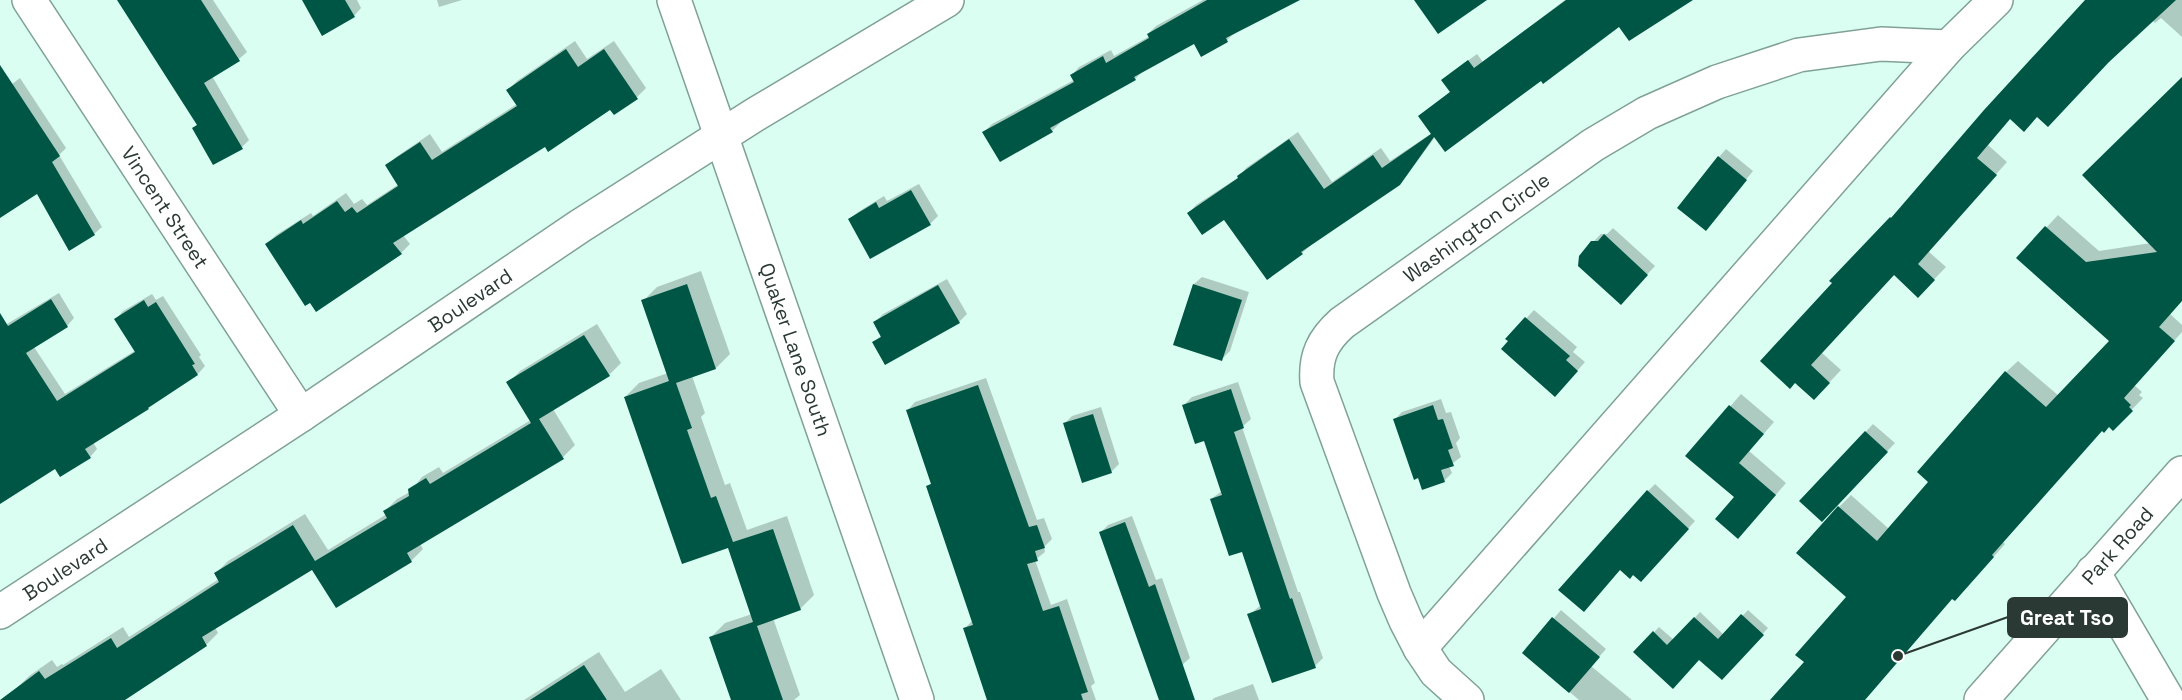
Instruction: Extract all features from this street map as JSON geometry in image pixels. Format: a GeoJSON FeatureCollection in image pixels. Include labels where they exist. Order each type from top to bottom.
{"type":"FeatureCollection","features":[{"type":"Feature","properties":{"kind":"street","name":"Vincent Street"},"geometry":{"type":"LineString","coordinates":[[29,0],[301,415]]}},
{"type":"Feature","properties":{"kind":"street","name":"Quaker Lane South"},"geometry":{"type":"LineString","coordinates":[[674,0],[917,700]]}},
{"type":"Feature","properties":{"kind":"street","name":"Boulevard"},"geometry":{"type":"LineString","coordinates":[[0,612],[301,415],[580,226],[722,136],[947,0]]}},
{"type":"Feature","properties":{"kind":"street"},"geometry":{"type":"LineString","coordinates":[[1420,648],[1948,47],[1996,0]]}},
{"type":"Feature","properties":{"kind":"street","name":"Washington Circle"},"geometry":{"type":"LineString","coordinates":[[1467,700],[1436,672],[1420,648],[1394,594],[1317,382],[1316,365],[1320,349],[1330,334],[1351,316],[1583,152],[1647,113],[1717,82],[1799,55],[1881,44],[1948,47]]}},
{"type":"Feature","properties":{"kind":"street","name":"Park Road"},"geometry":{"type":"LineString","coordinates":[[1981,700],[2182,473]]}},
{"type":"Feature","properties":{"kind":"street"},"geometry":{"type":"LineString","coordinates":[[2093,572],[2168,700]]}},
{"type":"Feature","properties":{"kind":"building"},"geometry":{"type":"Polygon","coordinates":[[[117,0],[201,0],[240,61],[204,83],[243,149],[213,165],[192,128],[197,125],[117,0]]]}},
{"type":"Feature","properties":{"kind":"building"},"geometry":{"type":"Polygon","coordinates":[[[302,0],[345,0],[355,17],[322,36],[302,0]]]}},
{"type":"Feature","properties":{"kind":"building"},"geometry":{"type":"Polygon","coordinates":[[[1207,0],[1300,0],[1226,38],[1228,42],[1201,57],[1194,44],[1134,77],[1136,80],[1050,128],[1053,132],[1000,162],[982,132],[1074,82],[1070,75],[1103,56],[1106,63],[1149,38],[1147,34],[1207,0]]]}},
{"type":"Feature","properties":{"kind":"building"},"geometry":{"type":"Polygon","coordinates":[[[1414,0],[1487,0],[1438,34],[1414,0]]]}},
{"type":"Feature","properties":{"kind":"building"},"geometry":{"type":"Polygon","coordinates":[[[1566,0],[1693,0],[1629,41],[1619,27],[1543,84],[1541,81],[1445,152],[1434,137],[1400,185],[1301,252],[1303,254],[1267,280],[1224,220],[1202,235],[1187,213],[1289,139],[1324,189],[1373,155],[1382,168],[1431,134],[1418,116],[1450,92],[1441,80],[1468,60],[1474,68],[1566,0]]]}},
{"type":"Feature","properties":{"kind":"building"},"geometry":{"type":"Polygon","coordinates":[[[2085,0],[2176,0],[2109,62],[2048,127],[2037,117],[2024,132],[2010,119],[1977,158],[1997,175],[1918,264],[1935,280],[1918,298],[1894,275],[1811,365],[1830,383],[1814,400],[1795,383],[1790,389],[1760,361],[1832,283],[1829,281],[1891,218],[1984,110],[2085,0]]]}},
{"type":"Feature","properties":{"kind":"building"},"geometry":{"type":"Polygon","coordinates":[[[566,49],[578,67],[604,49],[638,99],[614,115],[610,110],[548,152],[545,147],[393,243],[402,254],[316,312],[310,303],[305,306],[265,244],[301,220],[303,224],[337,201],[345,212],[352,207],[357,213],[398,186],[385,165],[420,142],[432,160],[517,106],[506,90],[566,49]]]}},
{"type":"Feature","properties":{"kind":"building"},"geometry":{"type":"Polygon","coordinates":[[[0,65],[60,156],[52,162],[95,235],[69,251],[37,194],[0,218],[0,65]]]}},
{"type":"Feature","properties":{"kind":"building"},"geometry":{"type":"Polygon","coordinates":[[[2182,77],[2182,301],[2159,327],[2175,341],[2124,398],[2133,411],[2113,431],[2109,427],[2104,433],[2102,431],[1992,555],[1994,557],[1955,601],[1952,599],[1865,700],[1770,700],[1804,662],[1795,655],[1846,597],[1796,553],[1838,506],[1877,541],[1928,482],[1917,472],[2005,371],[2046,407],[2109,341],[2016,258],[2045,226],[2086,262],[2157,252],[2082,175],[2182,77]]]}},
{"type":"Feature","properties":{"kind":"building"},"geometry":{"type":"Polygon","coordinates":[[[1718,156],[1747,180],[1706,231],[1677,208],[1718,156]]]}},
{"type":"Feature","properties":{"kind":"building"},"geometry":{"type":"Polygon","coordinates":[[[911,190],[931,225],[870,259],[848,219],[876,202],[879,208],[911,190]]]}},
{"type":"Feature","properties":{"kind":"building"},"geometry":{"type":"Polygon","coordinates":[[[1604,234],[1648,275],[1621,305],[1578,266],[1579,256],[1591,241],[1598,241],[1604,234]]]}},
{"type":"Feature","properties":{"kind":"building"},"geometry":{"type":"Polygon","coordinates":[[[687,284],[716,369],[676,383],[692,428],[687,430],[711,498],[716,496],[733,542],[773,529],[801,610],[757,626],[783,700],[731,700],[709,637],[753,622],[728,548],[682,564],[624,397],[669,381],[641,300],[687,284]]]}},
{"type":"Feature","properties":{"kind":"building"},"geometry":{"type":"Polygon","coordinates":[[[1193,284],[1242,300],[1222,361],[1173,345],[1193,284]]]}},
{"type":"Feature","properties":{"kind":"building"},"geometry":{"type":"Polygon","coordinates":[[[938,285],[960,323],[885,365],[872,342],[881,337],[873,322],[938,285]]]}},
{"type":"Feature","properties":{"kind":"building"},"geometry":{"type":"Polygon","coordinates":[[[51,299],[68,327],[26,353],[57,401],[135,352],[114,319],[144,300],[148,307],[156,302],[195,364],[192,365],[198,375],[85,449],[91,458],[60,477],[55,469],[0,504],[0,313],[8,326],[51,299]]]}},
{"type":"Feature","properties":{"kind":"building"},"geometry":{"type":"Polygon","coordinates":[[[1525,317],[1570,356],[1566,360],[1578,371],[1555,397],[1501,349],[1508,341],[1505,339],[1525,317]]]}},
{"type":"Feature","properties":{"kind":"building"},"geometry":{"type":"Polygon","coordinates":[[[584,335],[610,376],[539,419],[564,459],[407,553],[412,562],[336,608],[312,570],[202,637],[207,646],[125,700],[0,700],[39,671],[45,679],[111,638],[117,648],[219,582],[214,573],[293,525],[315,561],[387,518],[383,511],[409,496],[408,489],[426,478],[430,484],[531,423],[506,382],[584,335]]]}},
{"type":"Feature","properties":{"kind":"building"},"geometry":{"type":"Polygon","coordinates":[[[978,385],[1029,527],[1037,525],[1045,548],[1035,551],[1038,561],[1027,564],[1043,611],[1059,606],[1088,692],[1081,694],[1083,700],[987,700],[963,628],[973,625],[926,486],[931,484],[906,410],[978,385]]]}},
{"type":"Feature","properties":{"kind":"building"},"geometry":{"type":"Polygon","coordinates":[[[1231,389],[1244,428],[1234,432],[1290,599],[1292,598],[1316,668],[1272,683],[1247,614],[1261,609],[1242,552],[1229,556],[1210,499],[1222,495],[1204,441],[1195,444],[1182,405],[1231,389]]]}},
{"type":"Feature","properties":{"kind":"building"},"geometry":{"type":"Polygon","coordinates":[[[1433,405],[1438,420],[1443,419],[1453,448],[1448,450],[1454,466],[1441,470],[1445,482],[1422,490],[1418,478],[1414,480],[1393,419],[1433,405]]]}},
{"type":"Feature","properties":{"kind":"building"},"geometry":{"type":"Polygon","coordinates":[[[1729,405],[1764,434],[1739,463],[1776,495],[1738,539],[1715,519],[1734,497],[1685,456],[1729,405]]]}},
{"type":"Feature","properties":{"kind":"building"},"geometry":{"type":"Polygon","coordinates":[[[1093,414],[1112,473],[1082,483],[1063,423],[1093,414]]]}},
{"type":"Feature","properties":{"kind":"building"},"geometry":{"type":"Polygon","coordinates":[[[1865,431],[1888,452],[1822,522],[1799,501],[1865,431]]]}},
{"type":"Feature","properties":{"kind":"building"},"geometry":{"type":"Polygon","coordinates":[[[1647,490],[1689,529],[1641,582],[1633,575],[1630,579],[1620,570],[1584,612],[1558,590],[1647,490]]]}},
{"type":"Feature","properties":{"kind":"building"},"geometry":{"type":"Polygon","coordinates":[[[1125,522],[1149,587],[1155,584],[1195,700],[1159,700],[1099,532],[1125,522]]]}},
{"type":"Feature","properties":{"kind":"building"},"geometry":{"type":"Polygon","coordinates":[[[1741,614],[1764,635],[1722,680],[1699,660],[1673,689],[1633,652],[1653,631],[1667,645],[1694,617],[1718,639],[1741,614]]]}},
{"type":"Feature","properties":{"kind":"building"},"geometry":{"type":"Polygon","coordinates":[[[1552,617],[1600,657],[1569,693],[1522,653],[1552,617]]]}},
{"type":"Feature","properties":{"kind":"building"},"geometry":{"type":"Polygon","coordinates":[[[584,665],[607,700],[530,700],[584,665]]]}},
{"type":"Feature","properties":{"kind":"place","name":"Great Tso"},"geometry":{"type":"Point","coordinates":[1898,656]}}]}
